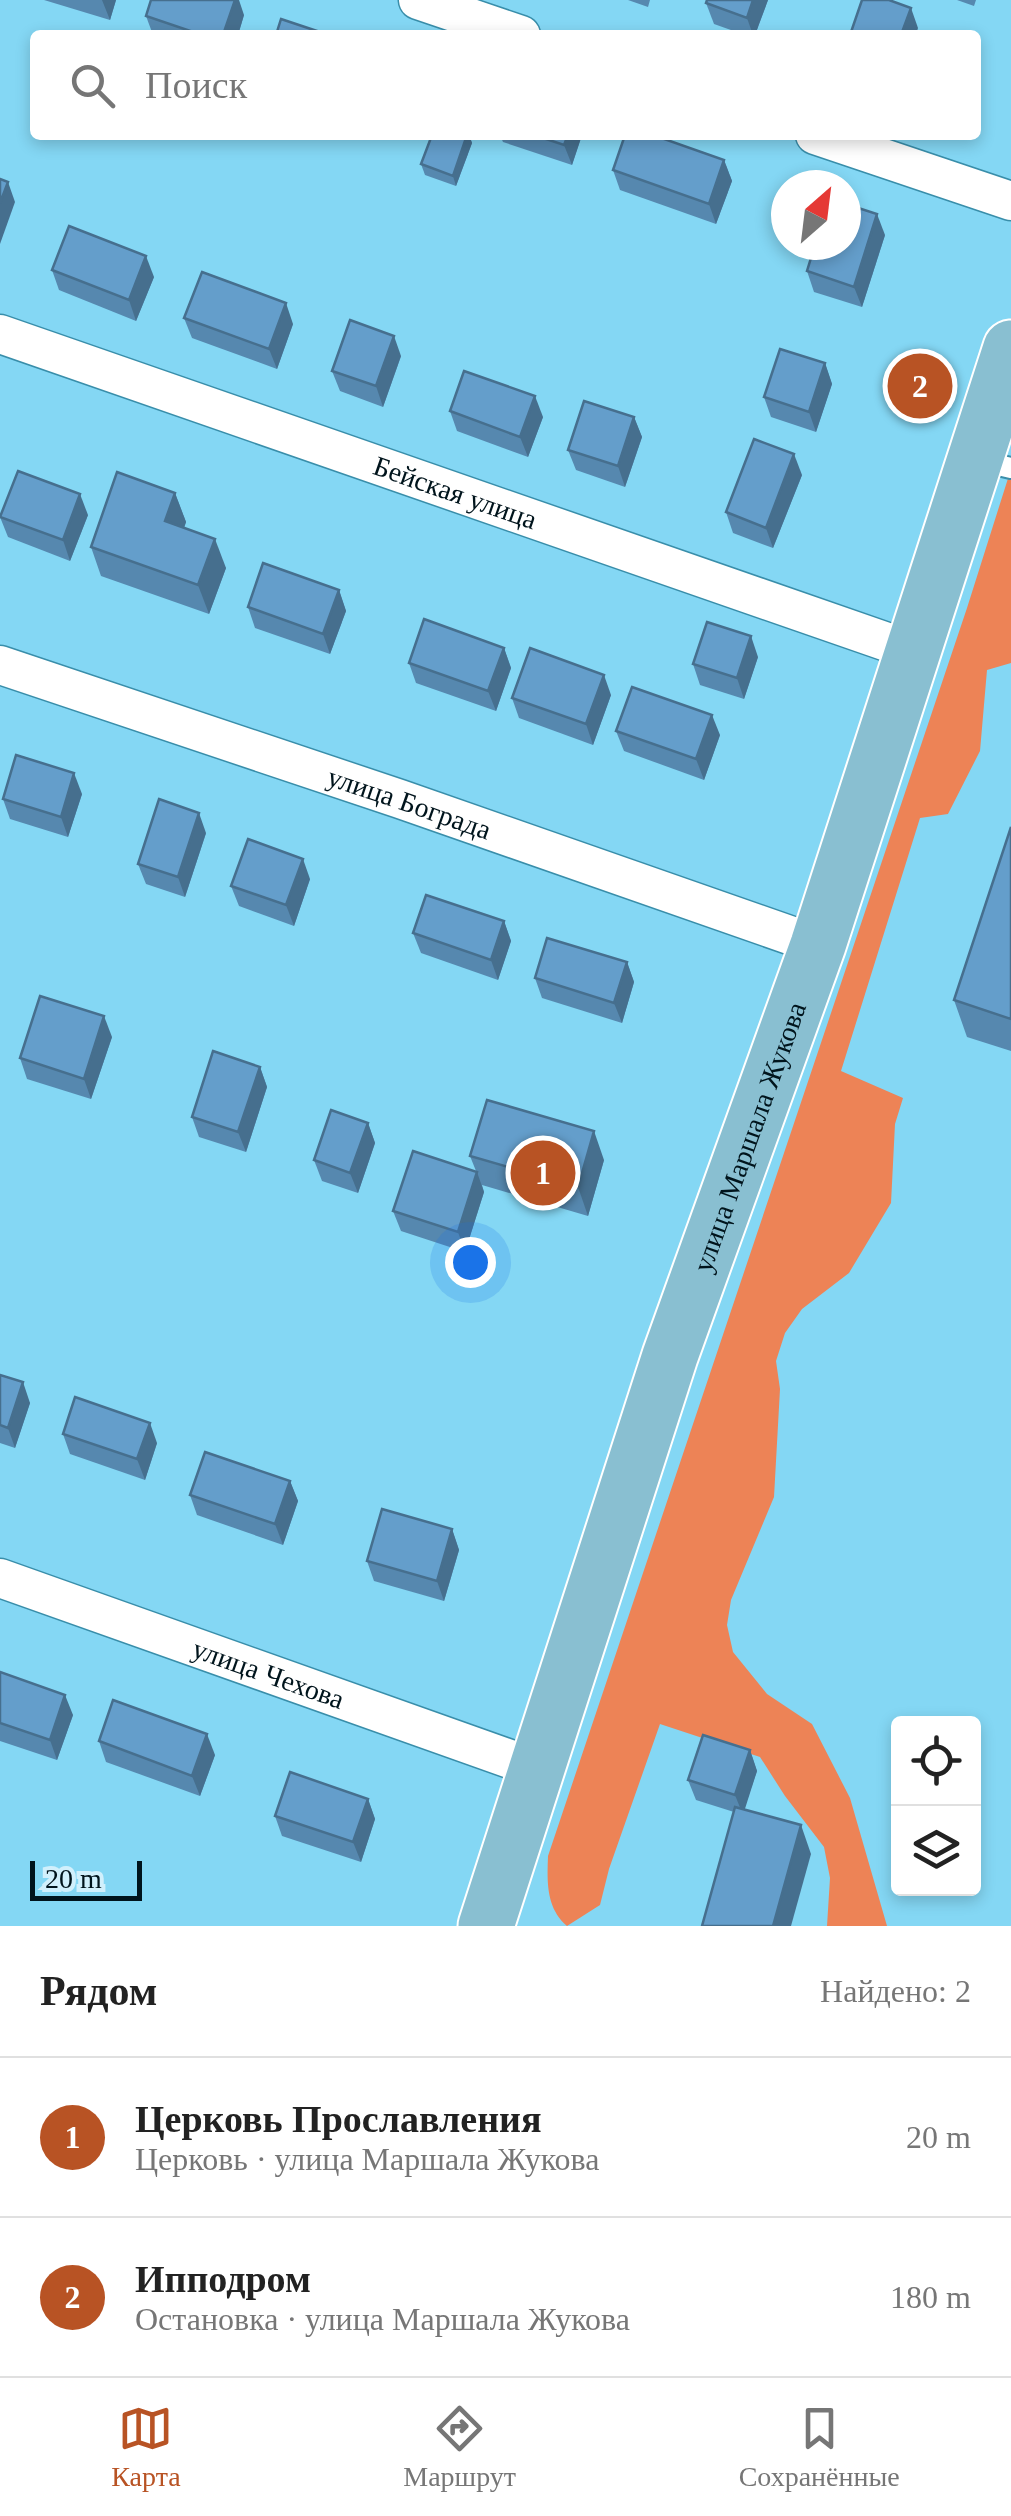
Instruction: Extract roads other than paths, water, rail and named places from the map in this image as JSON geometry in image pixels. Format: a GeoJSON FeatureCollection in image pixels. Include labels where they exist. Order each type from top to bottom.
{"type":"FeatureCollection","features":[{"type":"Feature","properties":{"kind":"main road","name":"улица Маршала Жукова"},"geometry":{"type":"LineString","coordinates":[[486,1926],[670,1356],[818,945],[913,651],[993,464],[1011,348]]}},
{"type":"Feature","properties":{"kind":"street"},"geometry":{"type":"LineString","coordinates":[[418,0],[506,30]]}},
{"type":"Feature","properties":{"kind":"street"},"geometry":{"type":"LineString","coordinates":[[830,140],[1011,201]]}},
{"type":"Feature","properties":{"kind":"street","name":"Бейская улица"},"geometry":{"type":"LineString","coordinates":[[0,334],[913,651]]}},
{"type":"Feature","properties":{"kind":"street","name":"улица Бограда"},"geometry":{"type":"LineString","coordinates":[[0,665],[818,945]]}},
{"type":"Feature","properties":{"kind":"street","name":"улица Чехова"},"geometry":{"type":"LineString","coordinates":[[0,1578],[538,1769]]}},
{"type":"Feature","properties":{"kind":"place","name":"Ипподром"},"geometry":{"type":"Point","coordinates":[920,386]}},
{"type":"Feature","properties":{"kind":"place","name":"Церковь Прославления"},"geometry":{"type":"Point","coordinates":[543,1173]}}]}
